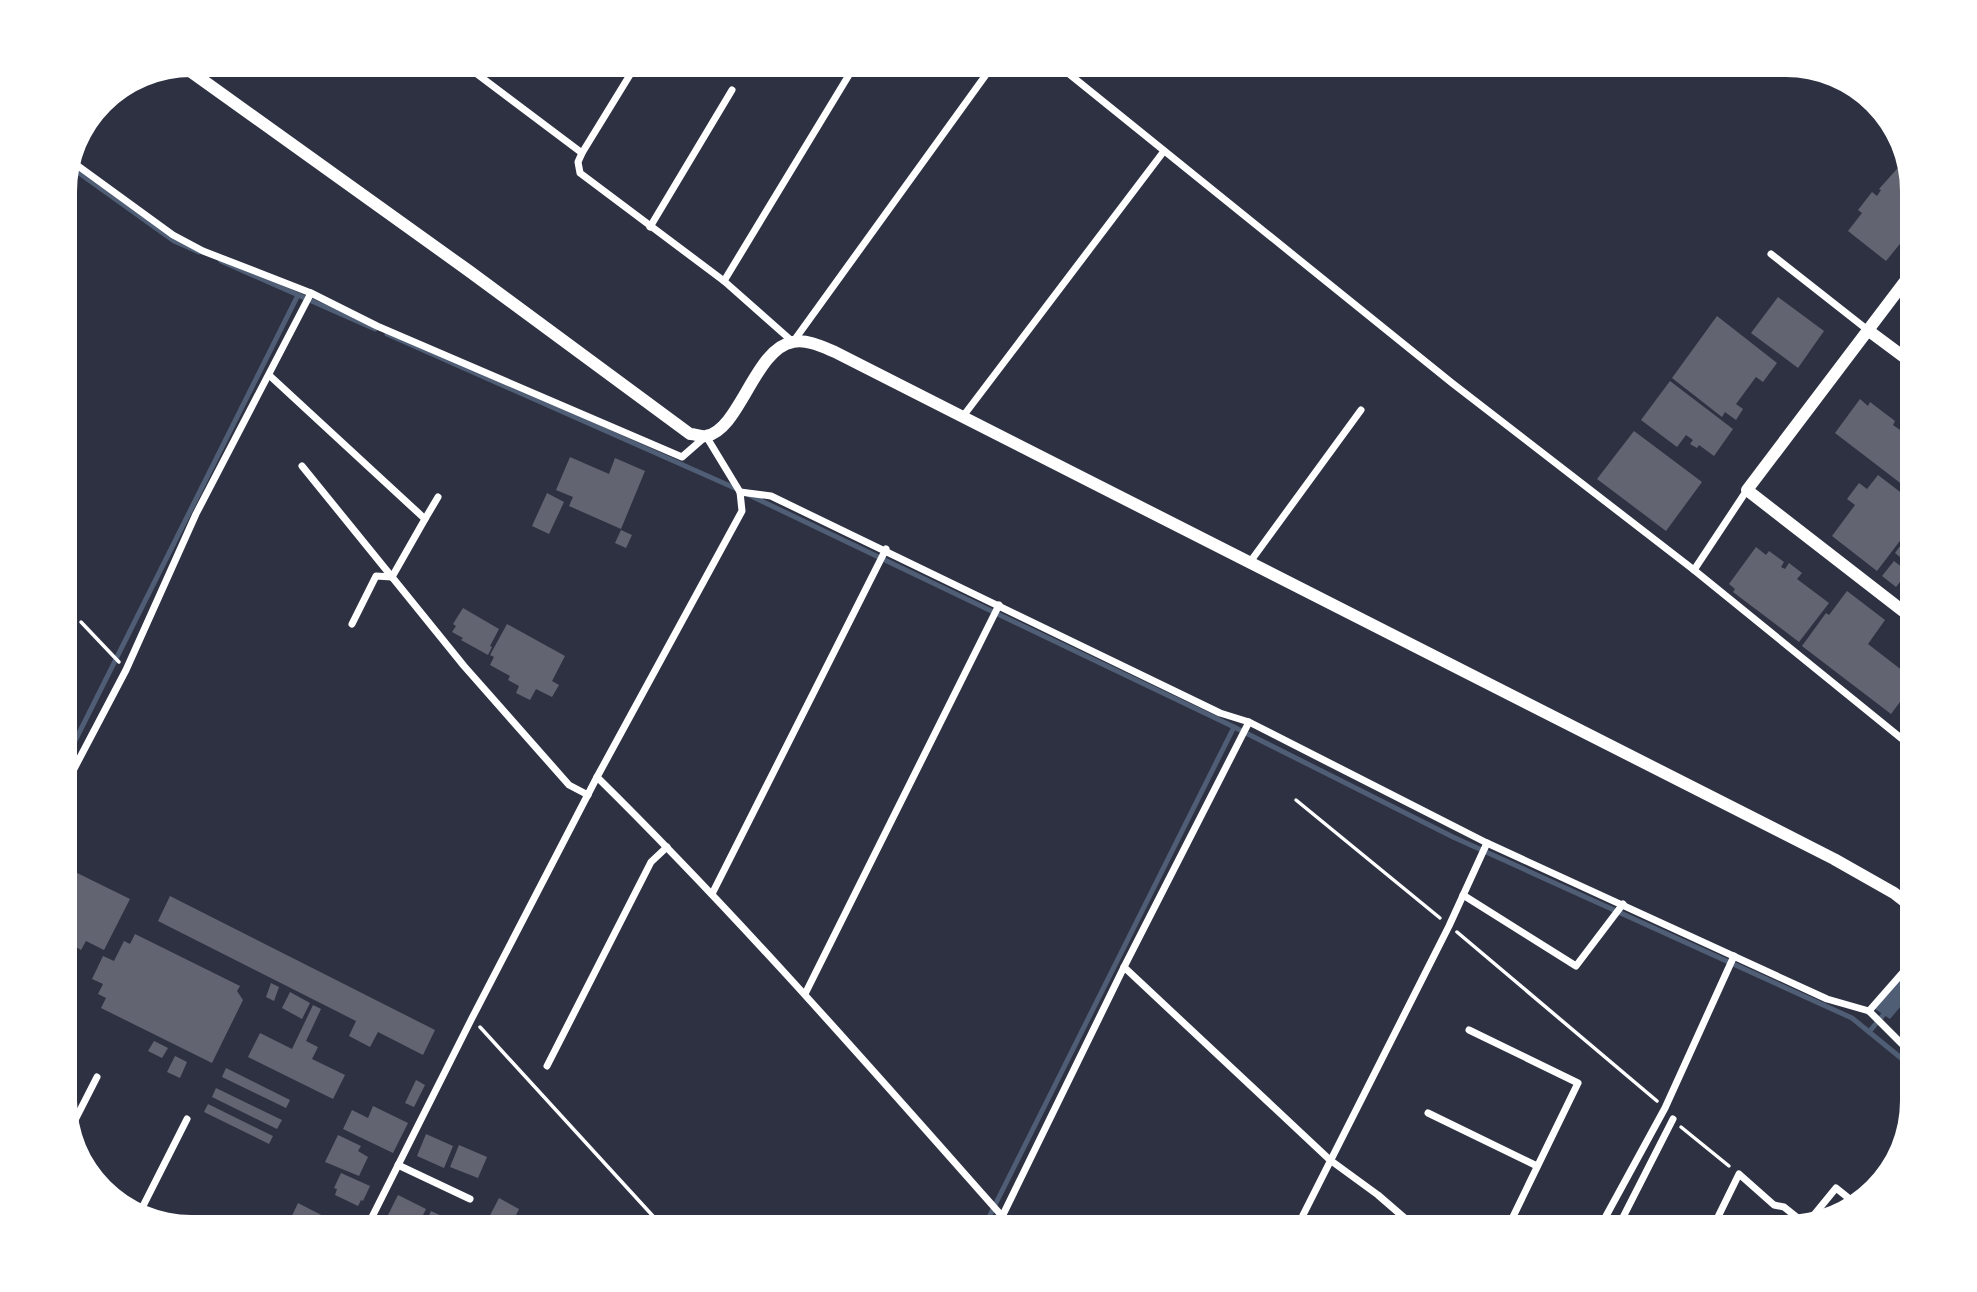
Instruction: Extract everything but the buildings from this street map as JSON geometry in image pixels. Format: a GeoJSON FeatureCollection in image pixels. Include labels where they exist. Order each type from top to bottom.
{"type":"FeatureCollection","features":[{"type":"Feature","properties":{"kind":"street"},"geometry":{"type":"LineString","coordinates":[[198,77],[470,271],[690,434],[706,436]]}},
{"type":"Feature","properties":{"kind":"street"},"geometry":{"type":"LineString","coordinates":[[481,77],[582,153]]}},
{"type":"Feature","properties":{"kind":"street"},"geometry":{"type":"LineString","coordinates":[[628,77],[582,153],[578,162],[580,173],[724,281],[793,342],[815,344],[835,352],[964,415],[1834,859],[1900,898]]}},
{"type":"Feature","properties":{"kind":"street"},"geometry":{"type":"LineString","coordinates":[[724,281],[848,77]]}},
{"type":"Feature","properties":{"kind":"street"},"geometry":{"type":"LineString","coordinates":[[80,167],[173,235],[203,251],[311,293],[377,326],[682,457],[706,436],[722,428],[765,364],[778,349],[793,342],[984,77]]}},
{"type":"Feature","properties":{"kind":"street"},"geometry":{"type":"LineString","coordinates":[[1073,77],[1452,383],[1694,570],[1900,737]]}},
{"type":"Feature","properties":{"kind":"street"},"geometry":{"type":"LineString","coordinates":[[650,227],[732,90]]}},
{"type":"Feature","properties":{"kind":"street"},"geometry":{"type":"LineString","coordinates":[[964,415],[1164,150]]}},
{"type":"Feature","properties":{"kind":"street"},"geometry":{"type":"LineString","coordinates":[[1771,254],[1900,354]]}},
{"type":"Feature","properties":{"kind":"street"},"geometry":{"type":"LineString","coordinates":[[1694,570],[1747,490],[1900,289]]}},
{"type":"Feature","properties":{"kind":"street"},"geometry":{"type":"LineString","coordinates":[[77,763],[126,670],[196,514],[311,293]]}},
{"type":"Feature","properties":{"kind":"street"},"geometry":{"type":"LineString","coordinates":[[270,375],[425,519]]}},
{"type":"Feature","properties":{"kind":"street"},"geometry":{"type":"LineString","coordinates":[[1250,562],[1361,410]]}},
{"type":"Feature","properties":{"kind":"street"},"geometry":{"type":"LineString","coordinates":[[373,1215],[597,777],[742,511],[740,492],[706,436]]}},
{"type":"Feature","properties":{"kind":"street"},"geometry":{"type":"LineString","coordinates":[[302,466],[464,666],[569,785],[588,795]]}},
{"type":"Feature","properties":{"kind":"street"},"geometry":{"type":"LineString","coordinates":[[1747,490],[1900,609]]}},
{"type":"Feature","properties":{"kind":"street"},"geometry":{"type":"LineString","coordinates":[[740,492],[771,496],[1220,713],[1249,722],[1487,843],[1827,999],[1869,1011],[1900,1042]]}},
{"type":"Feature","properties":{"kind":"street"},"geometry":{"type":"LineString","coordinates":[[392,577],[438,497]]}},
{"type":"Feature","properties":{"kind":"street"},"geometry":{"type":"LineString","coordinates":[[712,894],[886,550]]}},
{"type":"Feature","properties":{"kind":"street"},"geometry":{"type":"LineString","coordinates":[[352,624],[376,576],[392,577]]}},
{"type":"Feature","properties":{"kind":"street"},"geometry":{"type":"LineString","coordinates":[[805,995],[999,605]]}},
{"type":"Feature","properties":{"kind":"street"},"geometry":{"type":"LineString","coordinates":[[1002,1215],[1124,967],[1249,722]]}},
{"type":"Feature","properties":{"kind":"street"},"geometry":{"type":"LineString","coordinates":[[597,777],[712,894],[1001,1215]]}},
{"type":"Feature","properties":{"kind":"street"},"geometry":{"type":"LineString","coordinates":[[1303,1215],[1449,926],[1487,843]]}},
{"type":"Feature","properties":{"kind":"street"},"geometry":{"type":"LineString","coordinates":[[547,1066],[651,862],[667,847]]}},
{"type":"Feature","properties":{"kind":"street"},"geometry":{"type":"LineString","coordinates":[[1463,895],[1576,966],[1623,904]]}},
{"type":"Feature","properties":{"kind":"street"},"geometry":{"type":"LineString","coordinates":[[1606,1215],[1664,1108],[1734,956]]}},
{"type":"Feature","properties":{"kind":"street"},"geometry":{"type":"LineString","coordinates":[[1124,967],[1330,1160],[1401,1215]]}},
{"type":"Feature","properties":{"kind":"street"},"geometry":{"type":"LineString","coordinates":[[1869,1011],[1900,976]]}},
{"type":"Feature","properties":{"kind":"street"},"geometry":{"type":"LineString","coordinates":[[1469,1030],[1578,1083],[1513,1215]]}},
{"type":"Feature","properties":{"kind":"street"},"geometry":{"type":"LineString","coordinates":[[78,1114],[97,1077]]}},
{"type":"Feature","properties":{"kind":"street"},"geometry":{"type":"LineString","coordinates":[[1428,1113],[1537,1166]]}},
{"type":"Feature","properties":{"kind":"street"},"geometry":{"type":"LineString","coordinates":[[144,1204],[187,1119]]}},
{"type":"Feature","properties":{"kind":"street"},"geometry":{"type":"LineString","coordinates":[[1624,1215],[1672,1119]]}},
{"type":"Feature","properties":{"kind":"street"},"geometry":{"type":"LineString","coordinates":[[398,1165],[470,1199]]}},
{"type":"Feature","properties":{"kind":"street"},"geometry":{"type":"LineString","coordinates":[[1719,1215],[1739,1174],[1774,1205],[1784,1207],[1793,1215]]}},
{"type":"Feature","properties":{"kind":"street"},"geometry":{"type":"LineString","coordinates":[[1818,1210],[1836,1188],[1847,1197]]}},
{"type":"Feature","properties":{"kind":"path"},"geometry":{"type":"LineString","coordinates":[[77,617],[126,670]]}},
{"type":"Feature","properties":{"kind":"path"},"geometry":{"type":"LineString","coordinates":[[1296,800],[1664,1108]]}},
{"type":"Feature","properties":{"kind":"path"},"geometry":{"type":"LineString","coordinates":[[472,1018],[652,1215]]}},
{"type":"Feature","properties":{"kind":"path"},"geometry":{"type":"LineString","coordinates":[[1672,1119],[1739,1174]]}},
{"type":"Feature","properties":{"kind":"water"},"geometry":{"type":"Polygon","coordinates":[[[1900,980],[1900,1007],[1890,1019],[1875,1009],[1900,980]]]}},
{"type":"Feature","properties":{"kind":"waterway"},"geometry":{"type":"LineString","coordinates":[[79,173],[174,241],[199,252]]}},
{"type":"Feature","properties":{"kind":"waterway"},"geometry":{"type":"LineString","coordinates":[[221,261],[375,329]]}},
{"type":"Feature","properties":{"kind":"waterway"},"geometry":{"type":"LineString","coordinates":[[77,737],[298,295]]}},
{"type":"Feature","properties":{"kind":"waterway"},"geometry":{"type":"LineString","coordinates":[[387,334],[737,489]]}},
{"type":"Feature","properties":{"kind":"waterway"},"geometry":{"type":"LineString","coordinates":[[749,495],[1234,727],[1453,837],[1852,1018],[1900,1057]]}},
{"type":"Feature","properties":{"kind":"waterway"},"geometry":{"type":"LineString","coordinates":[[990,1215],[1234,727]]}},
{"type":"Feature","properties":{"kind":"waterway"},"geometry":{"type":"LineString","coordinates":[[1869,1032],[1884,1014]]}}]}
